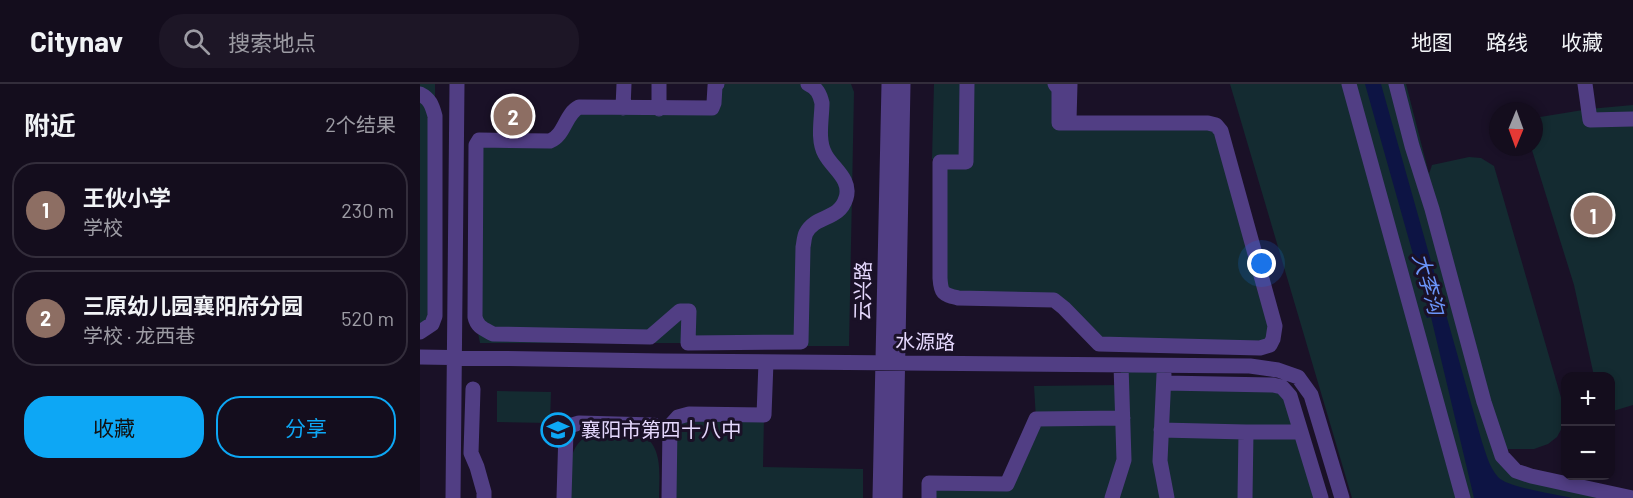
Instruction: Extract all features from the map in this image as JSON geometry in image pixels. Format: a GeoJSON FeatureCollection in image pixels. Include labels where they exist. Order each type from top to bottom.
{"type":"FeatureCollection","features":[{"type":"Feature","properties":{"kind":"street"},"geometry":{"type":"LineString","coordinates":[[453,498],[457,84]]}},
{"type":"Feature","properties":{"kind":"street"},"geometry":{"type":"LineString","coordinates":[[623,108],[624,84]]}},
{"type":"Feature","properties":{"kind":"street"},"geometry":{"type":"LineString","coordinates":[[659,84],[659,109]]}},
{"type":"Feature","properties":{"kind":"street"},"geometry":{"type":"LineString","coordinates":[[717,84],[712,108],[579,107],[573,110],[557,138],[550,141],[478,140],[476,145],[474,317],[476,323],[493,334],[650,337],[680,311],[689,311],[688,343],[801,342],[803,247],[806,234],[815,223],[838,213],[847,195],[845,180],[823,149],[821,97],[815,88],[808,84]]}},
{"type":"Feature","properties":{"kind":"street","name":"云兴路"},"geometry":{"type":"LineString","coordinates":[[889,84],[891,362],[895,498]]}},
{"type":"Feature","properties":{"kind":"street","name":"云兴路"},"geometry":{"type":"LineString","coordinates":[[880,498],[891,362],[903,84]]}},
{"type":"Feature","properties":{"kind":"street"},"geometry":{"type":"LineString","coordinates":[[967,84],[966,162],[940,162],[940,278],[941,289],[945,295],[958,298],[1054,300],[1099,344],[1260,348],[1270,345],[1275,326],[1221,130],[1216,125],[1208,123],[1059,123],[1059,89],[1055,84]]}},
{"type":"Feature","properties":{"kind":"street"},"geometry":{"type":"LineString","coordinates":[[1069,123],[1070,84]]}},
{"type":"Feature","properties":{"kind":"street"},"geometry":{"type":"LineString","coordinates":[[1349,84],[1463,498]]}},
{"type":"Feature","properties":{"kind":"street"},"geometry":{"type":"LineString","coordinates":[[1396,84],[1484,402],[1502,456],[1516,471],[1531,476],[1632,498]]}},
{"type":"Feature","properties":{"kind":"street"},"geometry":{"type":"LineString","coordinates":[[1585,84],[1590,120],[1633,119]]}},
{"type":"Feature","properties":{"kind":"street"},"geometry":{"type":"LineString","coordinates":[[420,94],[427,97],[435,116],[435,316],[432,324],[420,332]]}},
{"type":"Feature","properties":{"kind":"street"},"geometry":{"type":"LineString","coordinates":[[699,343],[699,361]]}},
{"type":"Feature","properties":{"kind":"street","name":"水源路"},"geometry":{"type":"LineString","coordinates":[[420,357],[1121,364],[1250,366],[1278,370],[1298,377],[1311,395],[1342,498]]}},
{"type":"Feature","properties":{"kind":"street"},"geometry":{"type":"LineString","coordinates":[[669,498],[670,426],[678,417],[689,414],[765,416],[766,362]]}},
{"type":"Feature","properties":{"kind":"street"},"geometry":{"type":"LineString","coordinates":[[1112,498],[1124,460],[1121,364]]}},
{"type":"Feature","properties":{"kind":"street"},"geometry":{"type":"LineString","coordinates":[[1165,365],[1160,461],[1167,498]]}},
{"type":"Feature","properties":{"kind":"street"},"geometry":{"type":"LineString","coordinates":[[1164,383],[1282,387],[1290,396],[1321,498]]}},
{"type":"Feature","properties":{"kind":"street"},"geometry":{"type":"LineString","coordinates":[[472,389],[471,453],[477,467],[484,498]]}},
{"type":"Feature","properties":{"kind":"street"},"geometry":{"type":"LineString","coordinates":[[929,498],[929,483],[1007,484],[1036,419],[1123,418]]}},
{"type":"Feature","properties":{"kind":"street"},"geometry":{"type":"LineString","coordinates":[[564,498],[566,431],[569,426],[579,423],[654,424]]}},
{"type":"Feature","properties":{"kind":"street"},"geometry":{"type":"LineString","coordinates":[[1161,430],[1301,432]]}},
{"type":"Feature","properties":{"kind":"street"},"geometry":{"type":"LineString","coordinates":[[1245,498],[1246,432]]}},
{"type":"Feature","properties":{"kind":"green space"},"geometry":{"type":"Polygon","coordinates":[[[420,84],[435,84],[435,316],[420,332],[420,84]]]}},
{"type":"Feature","properties":{"kind":"green space"},"geometry":{"type":"Polygon","coordinates":[[[717,84],[851,84],[854,92],[849,346],[480,343],[476,323],[476,145],[542,141],[573,110],[706,110],[717,84]]]}},
{"type":"Feature","properties":{"kind":"green space"},"geometry":{"type":"Polygon","coordinates":[[[934,84],[1055,84],[1059,122],[1216,125],[1275,326],[1270,345],[1099,344],[1064,308],[945,295],[940,163],[932,159],[934,84]]]}},
{"type":"Feature","properties":{"kind":"green space"},"geometry":{"type":"Polygon","coordinates":[[[1230,84],[1406,84],[1429,174],[1432,165],[1469,157],[1481,158],[1494,166],[1561,398],[1561,430],[1557,437],[1548,444],[1534,449],[1508,449],[1509,465],[1631,498],[1352,498],[1230,84]]]}},
{"type":"Feature","properties":{"kind":"green space"},"geometry":{"type":"Polygon","coordinates":[[[1633,105],[1633,405],[1615,410],[1615,372],[1593,372],[1574,285],[1534,156],[1543,156],[1543,117],[1633,105]]]}},
{"type":"Feature","properties":{"kind":"green space"},"geometry":{"type":"Polygon","coordinates":[[[1121,365],[1165,365],[1164,383],[1282,387],[1321,498],[929,498],[929,483],[1007,484],[1036,419],[1034,386],[1121,385],[1121,365]]]}},
{"type":"Feature","properties":{"kind":"green space"},"geometry":{"type":"Polygon","coordinates":[[[497,391],[551,392],[550,423],[497,422],[497,391]]]}},
{"type":"Feature","properties":{"kind":"green space"},"geometry":{"type":"Polygon","coordinates":[[[764,415],[763,467],[863,469],[863,498],[669,498],[678,417],[764,415]]]}},
{"type":"Feature","properties":{"kind":"green space"},"geometry":{"type":"Polygon","coordinates":[[[608,427],[637,431],[653,445],[657,453],[659,498],[569,498],[571,462],[577,445],[594,432],[608,427]]]}},
{"type":"Feature","properties":{"kind":"water","name":"大李沟"},"geometry":{"type":"Polygon","coordinates":[[[1365,84],[1381,84],[1490,464],[1503,481],[1572,498],[1474,498],[1431,317],[1427,318],[1425,314],[1429,311],[1365,84]]]}},
{"type":"Feature","properties":{"kind":"place","name":"三原幼儿园襄阳府分园"},"geometry":{"type":"Point","coordinates":[513,116]}},
{"type":"Feature","properties":{"kind":"place","name":"王伙小学"},"geometry":{"type":"Point","coordinates":[1593,215]}},
{"type":"Feature","properties":{"kind":"place","name":"襄阳市第四十八中"},"geometry":{"type":"Point","coordinates":[558,430]}}]}
